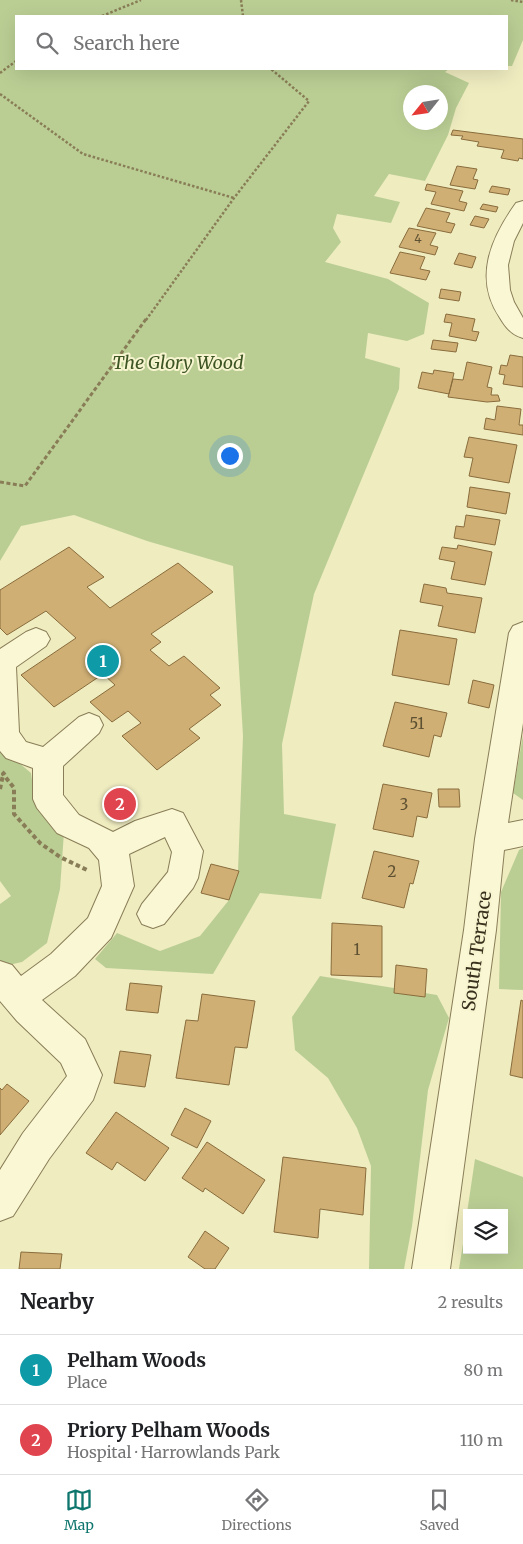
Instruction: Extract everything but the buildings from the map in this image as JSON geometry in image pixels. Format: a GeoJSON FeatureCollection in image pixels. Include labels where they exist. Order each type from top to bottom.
{"type":"FeatureCollection","features":[{"type":"Feature","properties":{"kind":"street"},"geometry":{"type":"LineString","coordinates":[[523,207],[502,241],[498,260],[498,277],[505,309],[514,325],[523,331]]}},
{"type":"Feature","properties":{"kind":"street","name":"South Terrace"},"geometry":{"type":"LineString","coordinates":[[431,1269],[480,930],[490,838],[523,633]]}},
{"type":"Feature","properties":{"kind":"street"},"geometry":{"type":"LineString","coordinates":[[36,639],[2,662],[5,735],[16,750],[48,761]]}},
{"type":"Feature","properties":{"kind":"street"},"geometry":{"type":"LineString","coordinates":[[0,1203],[36,1146],[81,1088],[86,1075],[72,1051],[29,1010],[9,986],[63,965],[100,928],[118,886],[114,855],[100,840],[68,824],[48,799],[48,761],[89,724]]}},
{"type":"Feature","properties":{"kind":"street"},"geometry":{"type":"LineString","coordinates":[[109,850],[146,830],[172,822],[188,851],[182,878],[153,914]]}},
{"type":"Feature","properties":{"kind":"street"},"geometry":{"type":"LineString","coordinates":[[490,838],[523,833]]}},
{"type":"Feature","properties":{"kind":"path"},"geometry":{"type":"LineString","coordinates":[[104,15],[141,0]]}},
{"type":"Feature","properties":{"kind":"path"},"geometry":{"type":"LineString","coordinates":[[241,0],[243,15]]}},
{"type":"Feature","properties":{"kind":"path"},"geometry":{"type":"LineString","coordinates":[[511,0],[523,2]]}},
{"type":"Feature","properties":{"kind":"path"},"geometry":{"type":"LineString","coordinates":[[0,73],[15,62]]}},
{"type":"Feature","properties":{"kind":"path"},"geometry":{"type":"LineString","coordinates":[[0,482],[25,486],[234,198],[309,101],[272,70]]}},
{"type":"Feature","properties":{"kind":"path"},"geometry":{"type":"LineString","coordinates":[[0,94],[83,154],[234,198]]}},
{"type":"Feature","properties":{"kind":"path"},"geometry":{"type":"LineString","coordinates":[[0,789],[4,774]]}},
{"type":"Feature","properties":{"kind":"green space","name":"The Glory Wood"},"geometry":{"type":"Polygon","coordinates":[[[0,0],[523,0],[523,40],[512,66],[508,66],[508,15],[15,15],[15,70],[448,70],[445,72],[469,83],[456,108],[448,135],[425,181],[389,174],[374,196],[400,202],[391,223],[337,214],[333,228],[341,242],[325,262],[388,279],[429,303],[424,334],[407,341],[368,333],[365,358],[400,368],[399,389],[314,594],[282,744],[284,814],[336,824],[321,899],[260,893],[213,974],[106,968],[95,959],[117,933],[160,951],[200,936],[229,900],[238,871],[243,736],[233,566],[147,541],[74,515],[21,526],[0,561],[0,0]]]}},
{"type":"Feature","properties":{"kind":"green space"},"geometry":{"type":"Polygon","coordinates":[[[523,735],[523,800],[513,793],[523,735]]]}},
{"type":"Feature","properties":{"kind":"green space"},"geometry":{"type":"Polygon","coordinates":[[[0,747],[31,773],[35,801],[64,832],[60,889],[47,943],[22,962],[4,966],[0,960],[0,904],[11,896],[0,881],[0,747]]]}},
{"type":"Feature","properties":{"kind":"green space"},"geometry":{"type":"Polygon","coordinates":[[[523,848],[523,990],[499,989],[501,892],[519,850],[523,848]]]}},
{"type":"Feature","properties":{"kind":"green space"},"geometry":{"type":"Polygon","coordinates":[[[320,976],[437,995],[449,1018],[428,1090],[412,1226],[404,1269],[369,1269],[371,1166],[357,1128],[328,1078],[295,1050],[292,1017],[320,976]]]}},
{"type":"Feature","properties":{"kind":"green space"},"geometry":{"type":"Polygon","coordinates":[[[475,1159],[523,1177],[523,1269],[459,1269],[463,1244],[463,1254],[508,1254],[508,1209],[468,1209],[475,1159]]]}},
{"type":"Feature","properties":{"kind":"place","name":"Pelham Woods"},"geometry":{"type":"Point","coordinates":[103,661]}},
{"type":"Feature","properties":{"kind":"place","name":"Priory Pelham Woods"},"geometry":{"type":"Point","coordinates":[120,804]}}]}
